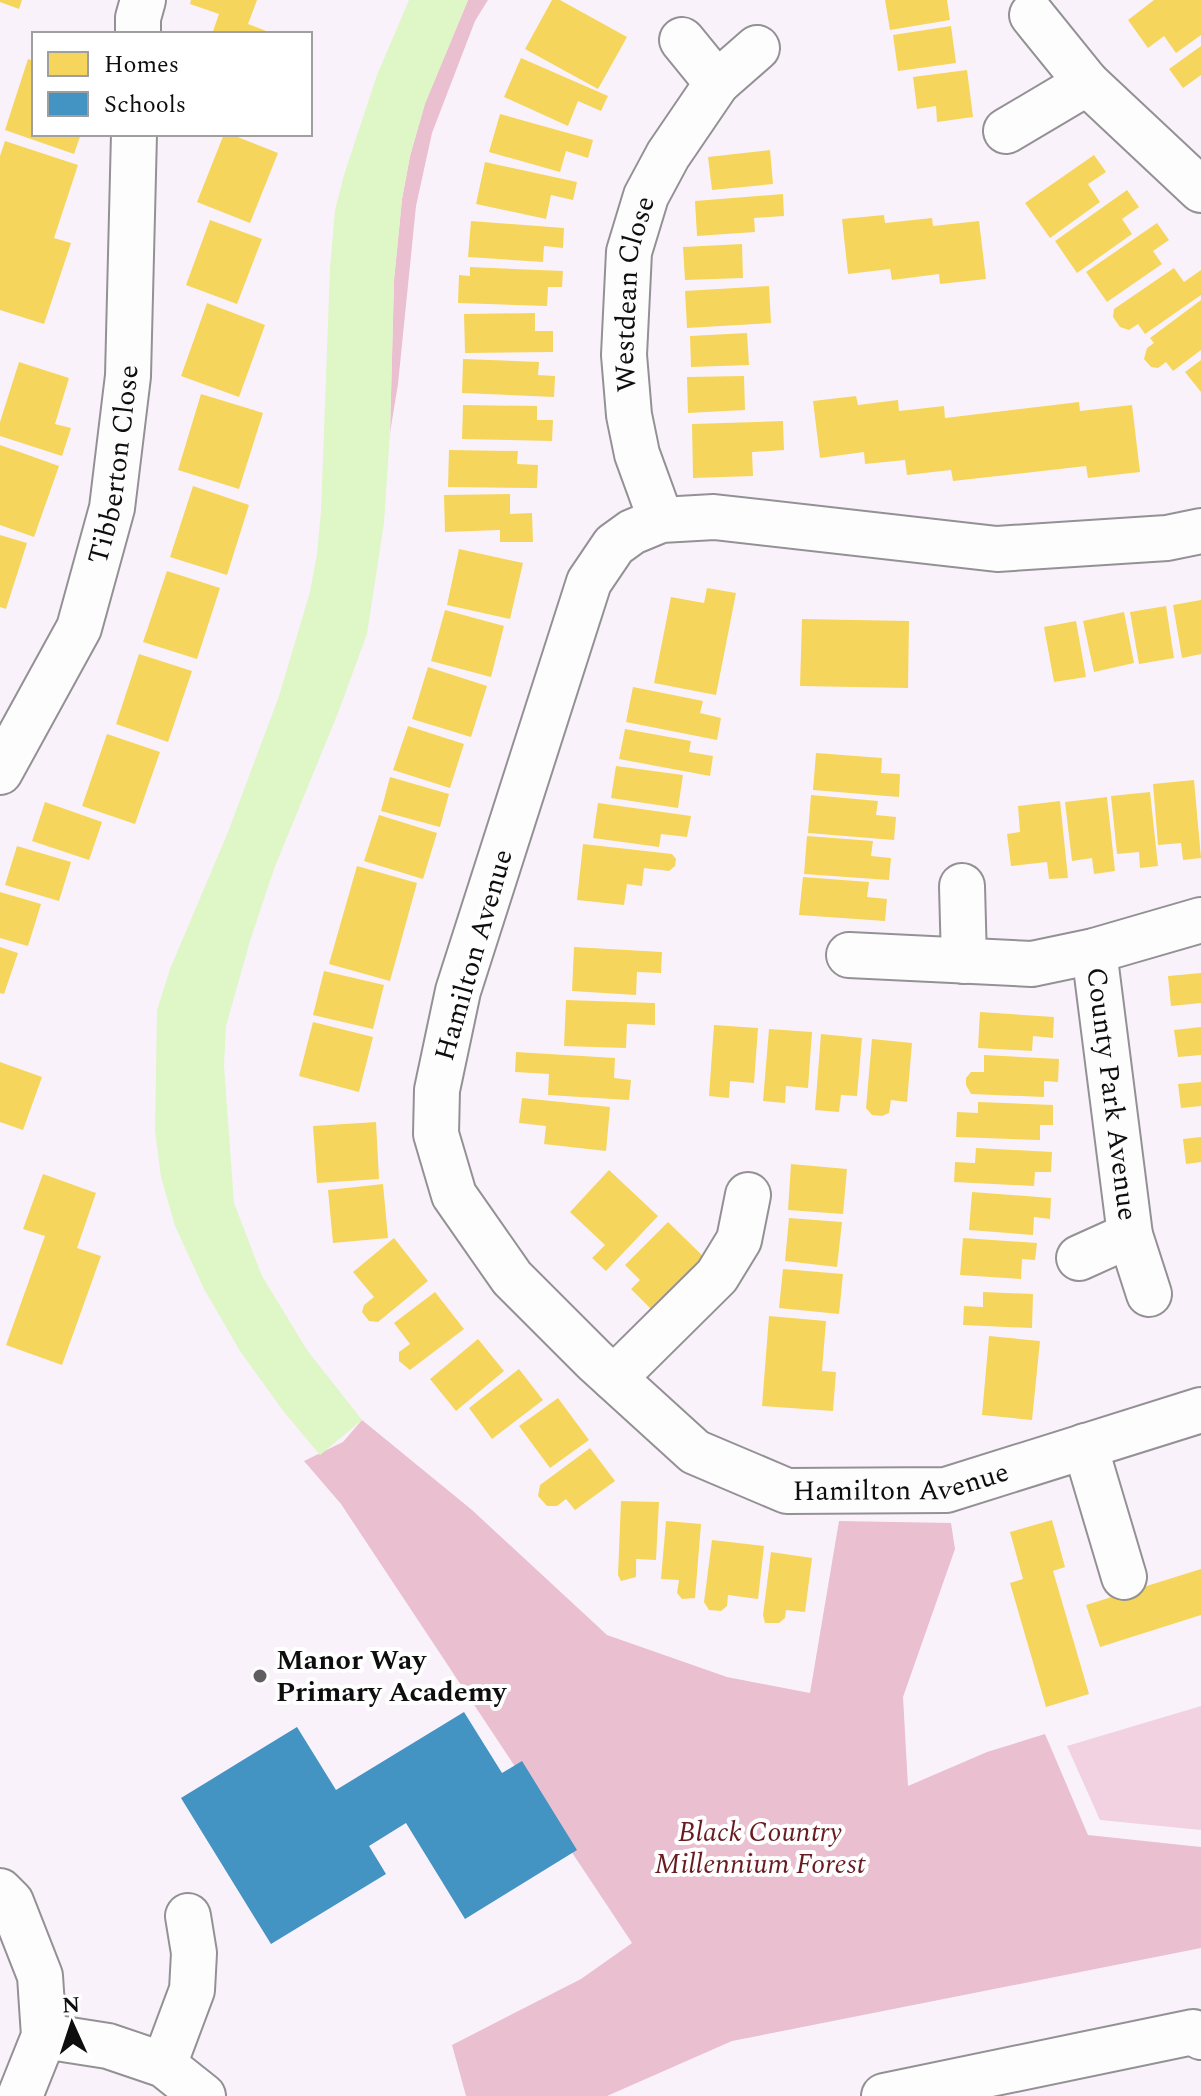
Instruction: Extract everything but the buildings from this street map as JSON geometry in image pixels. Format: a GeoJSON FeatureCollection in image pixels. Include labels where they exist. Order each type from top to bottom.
{"type":"FeatureCollection","features":[{"type":"Feature","properties":{"kind":"street"},"geometry":{"type":"LineString","coordinates":[[138,32],[143,0]]}},
{"type":"Feature","properties":{"kind":"street"},"geometry":{"type":"LineString","coordinates":[[1032,15],[1087,83],[1201,190]]}},
{"type":"Feature","properties":{"kind":"street"},"geometry":{"type":"LineString","coordinates":[[682,40],[717,83]]}},
{"type":"Feature","properties":{"kind":"street","name":"Westdean Close"},"geometry":{"type":"LineString","coordinates":[[661,520],[637,454],[629,415],[624,355],[629,252],[646,196],[668,155],[717,83],[757,48]]}},
{"type":"Feature","properties":{"kind":"street"},"geometry":{"type":"LineString","coordinates":[[1006,131],[1087,83]]}},
{"type":"Feature","properties":{"kind":"street","name":"Tibberton Close"},"geometry":{"type":"LineString","coordinates":[[0,772],[79,628],[112,508],[128,376],[134,136]]}},
{"type":"Feature","properties":{"kind":"street","name":"Hamilton Avenue"},"geometry":{"type":"LineString","coordinates":[[1201,531],[1167,538],[997,549],[714,517],[661,520],[632,532],[614,545],[589,582],[458,991],[437,1090],[436,1134],[454,1195],[512,1278],[695,1452],[787,1491],[946,1490],[1201,1410]]}},
{"type":"Feature","properties":{"kind":"street"},"geometry":{"type":"LineString","coordinates":[[962,886],[964,961]]}},
{"type":"Feature","properties":{"kind":"street","name":"County Park Avenue"},"geometry":{"type":"LineString","coordinates":[[849,955],[1032,964],[1094,951],[1201,920]]}},
{"type":"Feature","properties":{"kind":"street","name":"County Park Avenue"},"geometry":{"type":"LineString","coordinates":[[1094,951],[1130,1235],[1149,1294]]}},
{"type":"Feature","properties":{"kind":"street"},"geometry":{"type":"LineString","coordinates":[[614,1378],[717,1276],[739,1240],[748,1195]]}},
{"type":"Feature","properties":{"kind":"street","name":"County Park Avenue"},"geometry":{"type":"LineString","coordinates":[[1079,1258],[1130,1235]]}},
{"type":"Feature","properties":{"kind":"street"},"geometry":{"type":"LineString","coordinates":[[1085,1446],[1124,1577]]}},
{"type":"Feature","properties":{"kind":"street"},"geometry":{"type":"LineString","coordinates":[[0,1891],[11,1902],[40,1976],[44,2036],[20,2096]]}},
{"type":"Feature","properties":{"kind":"street"},"geometry":{"type":"LineString","coordinates":[[164,2065],[192,1990],[194,1953],[188,1916]]}},
{"type":"Feature","properties":{"kind":"street"},"geometry":{"type":"LineString","coordinates":[[884,2096],[1193,2032],[1201,2037]]}},
{"type":"Feature","properties":{"kind":"street"},"geometry":{"type":"LineString","coordinates":[[44,2036],[108,2046],[164,2065],[203,2096]]}},
{"type":"Feature","properties":{"kind":"shaded area"},"geometry":{"type":"Polygon","coordinates":[[[409,0],[468,0],[425,104],[402,199],[394,280],[384,523],[367,634],[274,869],[226,1026],[224,1066],[234,1203],[262,1276],[307,1350],[362,1420],[320,1455],[240,1351],[204,1289],[175,1226],[161,1177],[155,1131],[157,1010],[170,969],[228,832],[279,696],[310,592],[321,511],[335,210],[377,75],[409,0]]]}},
{"type":"Feature","properties":{"kind":"shaded area"},"geometry":{"type":"Polygon","coordinates":[[[1201,1706],[1201,1830],[1100,1820],[1067,1746],[1201,1706]]]}},
{"type":"Feature","properties":{"kind":"green space"},"geometry":{"type":"Polygon","coordinates":[[[468,0],[488,0],[475,21],[432,133],[416,206],[390,433],[394,280],[402,199],[425,103],[468,0]]]}},
{"type":"Feature","properties":{"kind":"green space","name":"Black Country Millennium Forest"},"geometry":{"type":"Polygon","coordinates":[[[362,1420],[472,1510],[607,1635],[727,1677],[810,1693],[839,1521],[951,1523],[955,1549],[903,1697],[908,1786],[987,1752],[1045,1734],[1088,1835],[1201,1847],[1201,1948],[732,2041],[607,2096],[466,2096],[452,2045],[581,1979],[632,1943],[341,1504],[304,1461],[343,1442],[362,1420]]]}},
{"type":"Feature","properties":{"kind":"place","name":"Manor Way Primary Academy"},"geometry":{"type":"Point","coordinates":[260,1676]}}]}
